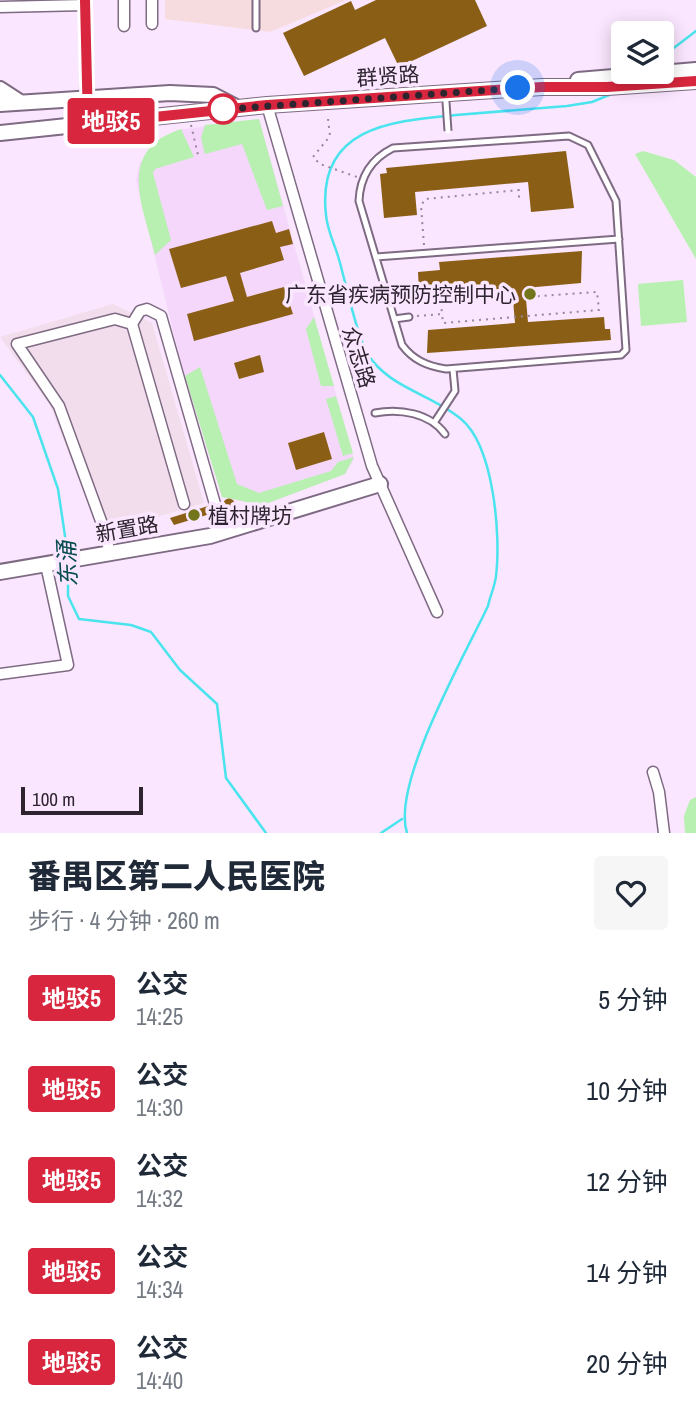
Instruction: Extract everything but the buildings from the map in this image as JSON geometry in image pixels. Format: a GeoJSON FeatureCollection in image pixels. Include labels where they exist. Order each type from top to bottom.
{"type":"FeatureCollection","features":[{"type":"Feature","properties":{"kind":"street"},"geometry":{"type":"LineString","coordinates":[[124,0],[124,26]]}},
{"type":"Feature","properties":{"kind":"street"},"geometry":{"type":"LineString","coordinates":[[152,0],[152,24]]}},
{"type":"Feature","properties":{"kind":"street"},"geometry":{"type":"LineString","coordinates":[[0,7],[18,3],[85,3],[88,124]]}},
{"type":"Feature","properties":{"kind":"street","name":"群贤路"},"geometry":{"type":"LineString","coordinates":[[0,133],[267,105],[445,97],[608,82],[696,70]]}},
{"type":"Feature","properties":{"kind":"street","name":"群贤路"},"geometry":{"type":"LineString","coordinates":[[608,82],[654,84],[696,81]]}},
{"type":"Feature","properties":{"kind":"street"},"geometry":{"type":"LineString","coordinates":[[0,89],[20,102]]}},
{"type":"Feature","properties":{"kind":"street","name":"群贤路"},"geometry":{"type":"LineString","coordinates":[[0,104],[86,97],[197,93],[213,95],[237,108]]}},
{"type":"Feature","properties":{"kind":"street","name":"众志路"},"geometry":{"type":"LineString","coordinates":[[267,105],[368,453],[437,612]]}},
{"type":"Feature","properties":{"kind":"street"},"geometry":{"type":"LineString","coordinates":[[184,504],[132,324],[140,311],[147,309],[161,316],[224,532]]}},
{"type":"Feature","properties":{"kind":"street"},"geometry":{"type":"LineString","coordinates":[[110,554],[105,532],[59,406],[17,344],[115,319],[132,324]]}},
{"type":"Feature","properties":{"kind":"street","name":"新置路"},"geometry":{"type":"LineString","coordinates":[[0,572],[224,532],[380,484]]}},
{"type":"Feature","properties":{"kind":"street"},"geometry":{"type":"LineString","coordinates":[[0,674],[68,665],[52,564]]}},
{"type":"Feature","properties":{"kind":"street"},"geometry":{"type":"LineString","coordinates":[[653,772],[659,792],[664,833]]}},
{"type":"Feature","properties":{"kind":"lane"},"geometry":{"type":"LineString","coordinates":[[256,0],[256,28]]}},
{"type":"Feature","properties":{"kind":"lane"},"geometry":{"type":"LineString","coordinates":[[445,97],[449,144]]}},
{"type":"Feature","properties":{"kind":"lane"},"geometry":{"type":"LineString","coordinates":[[569,136],[583,140],[612,189],[628,345],[621,355],[453,369],[432,367],[409,354],[402,345],[359,201],[362,179],[375,160],[393,148],[449,144],[569,136]]}},
{"type":"Feature","properties":{"kind":"lane"},"geometry":{"type":"LineString","coordinates":[[376,257],[619,239]]}},
{"type":"Feature","properties":{"kind":"lane"},"geometry":{"type":"LineString","coordinates":[[394,319],[409,317]]}},
{"type":"Feature","properties":{"kind":"lane"},"geometry":{"type":"LineString","coordinates":[[433,423],[453,396],[453,369]]}},
{"type":"Feature","properties":{"kind":"lane"},"geometry":{"type":"LineString","coordinates":[[376,413],[389,410],[407,412],[433,423],[444,434]]}},
{"type":"Feature","properties":{"kind":"path"},"geometry":{"type":"LineString","coordinates":[[328,119],[330,136],[313,157],[320,164],[362,179]]}},
{"type":"Feature","properties":{"kind":"path"},"geometry":{"type":"LineString","coordinates":[[191,125],[198,155]]}},
{"type":"Feature","properties":{"kind":"path"},"geometry":{"type":"LineString","coordinates":[[425,253],[421,206],[425,199],[519,190],[519,198]]}},
{"type":"Feature","properties":{"kind":"path"},"geometry":{"type":"LineString","coordinates":[[597,292],[599,310],[443,323],[442,314],[440,303],[597,292]]}},
{"type":"Feature","properties":{"kind":"path"},"geometry":{"type":"LineString","coordinates":[[409,317],[442,314]]}},
{"type":"Feature","properties":{"kind":"shaded area"},"geometry":{"type":"Polygon","coordinates":[[[165,0],[346,0],[270,32],[165,19],[165,0]]]}},
{"type":"Feature","properties":{"kind":"shaded area"},"geometry":{"type":"Polygon","coordinates":[[[259,119],[354,459],[345,474],[263,505],[222,497],[179,355],[136,180],[140,162],[177,130],[259,119]]]}},
{"type":"Feature","properties":{"kind":"shaded area"},"geometry":{"type":"Polygon","coordinates":[[[113,304],[152,323],[204,503],[100,534],[50,405],[0,337],[113,304]]]}},
{"type":"Feature","properties":{"kind":"green space"},"geometry":{"type":"Polygon","coordinates":[[[259,119],[283,206],[267,210],[242,144],[205,154],[201,138],[205,125],[259,119]]]}},
{"type":"Feature","properties":{"kind":"green space"},"geometry":{"type":"Polygon","coordinates":[[[181,129],[194,157],[155,169],[153,173],[171,240],[155,255],[141,199],[141,166],[147,151],[160,139],[181,129]]]}},
{"type":"Feature","properties":{"kind":"green space"},"geometry":{"type":"Polygon","coordinates":[[[643,151],[674,160],[696,177],[696,259],[635,154],[643,151]]]}},
{"type":"Feature","properties":{"kind":"green space"},"geometry":{"type":"Polygon","coordinates":[[[683,280],[687,322],[641,326],[638,284],[683,280]]]}},
{"type":"Feature","properties":{"kind":"green space"},"geometry":{"type":"Polygon","coordinates":[[[314,317],[334,386],[321,386],[306,329],[314,317]]]}},
{"type":"Feature","properties":{"kind":"green space"},"geometry":{"type":"Polygon","coordinates":[[[200,367],[237,484],[259,493],[331,471],[338,462],[354,457],[345,474],[263,505],[222,497],[185,376],[200,367]]]}},
{"type":"Feature","properties":{"kind":"green space"},"geometry":{"type":"Polygon","coordinates":[[[336,396],[353,453],[343,456],[326,399],[336,396]]]}},
{"type":"Feature","properties":{"kind":"green space"},"geometry":{"type":"Polygon","coordinates":[[[696,797],[696,833],[685,833],[684,816],[690,800],[696,797]]]}},
{"type":"Feature","properties":{"kind":"waterway"},"geometry":{"type":"LineString","coordinates":[[674,48],[696,31]]}},
{"type":"Feature","properties":{"kind":"waterway"},"geometry":{"type":"LineString","coordinates":[[407,833],[405,811],[420,753],[448,686],[488,606],[495,584],[496,516],[488,470],[472,432],[449,410],[386,375],[367,353],[328,225],[326,186],[333,163],[346,146],[363,134],[384,126],[431,117],[567,106],[592,102],[614,93]]}},
{"type":"Feature","properties":{"kind":"waterway","name":"东涌"},"geometry":{"type":"LineString","coordinates":[[0,375],[33,417],[58,489],[68,556]]}},
{"type":"Feature","properties":{"kind":"waterway","name":"东涌"},"geometry":{"type":"LineString","coordinates":[[68,566],[68,596],[79,619],[131,625],[151,632],[180,670],[217,704],[226,778],[266,833]]}},
{"type":"Feature","properties":{"kind":"waterway","name":"东涌"},"geometry":{"type":"LineString","coordinates":[[381,833],[402,819]]}},
{"type":"Feature","properties":{"kind":"bus line","name":"地驳5"},"geometry":{"type":"LineString","coordinates":[[85,0],[88,124],[267,105],[542,87],[607,87],[696,81]]}},
{"type":"Feature","properties":{"kind":"place","name":"广东省疾病预防控制中心"},"geometry":{"type":"Point","coordinates":[530,294]}},
{"type":"Feature","properties":{"kind":"place","name":"植村牌坊"},"geometry":{"type":"Point","coordinates":[194,515]}},
{"type":"Feature","properties":{"kind":"route"},"geometry":{"type":"LineString","coordinates":[[223,109],[214,110],[518,88]]}}]}
